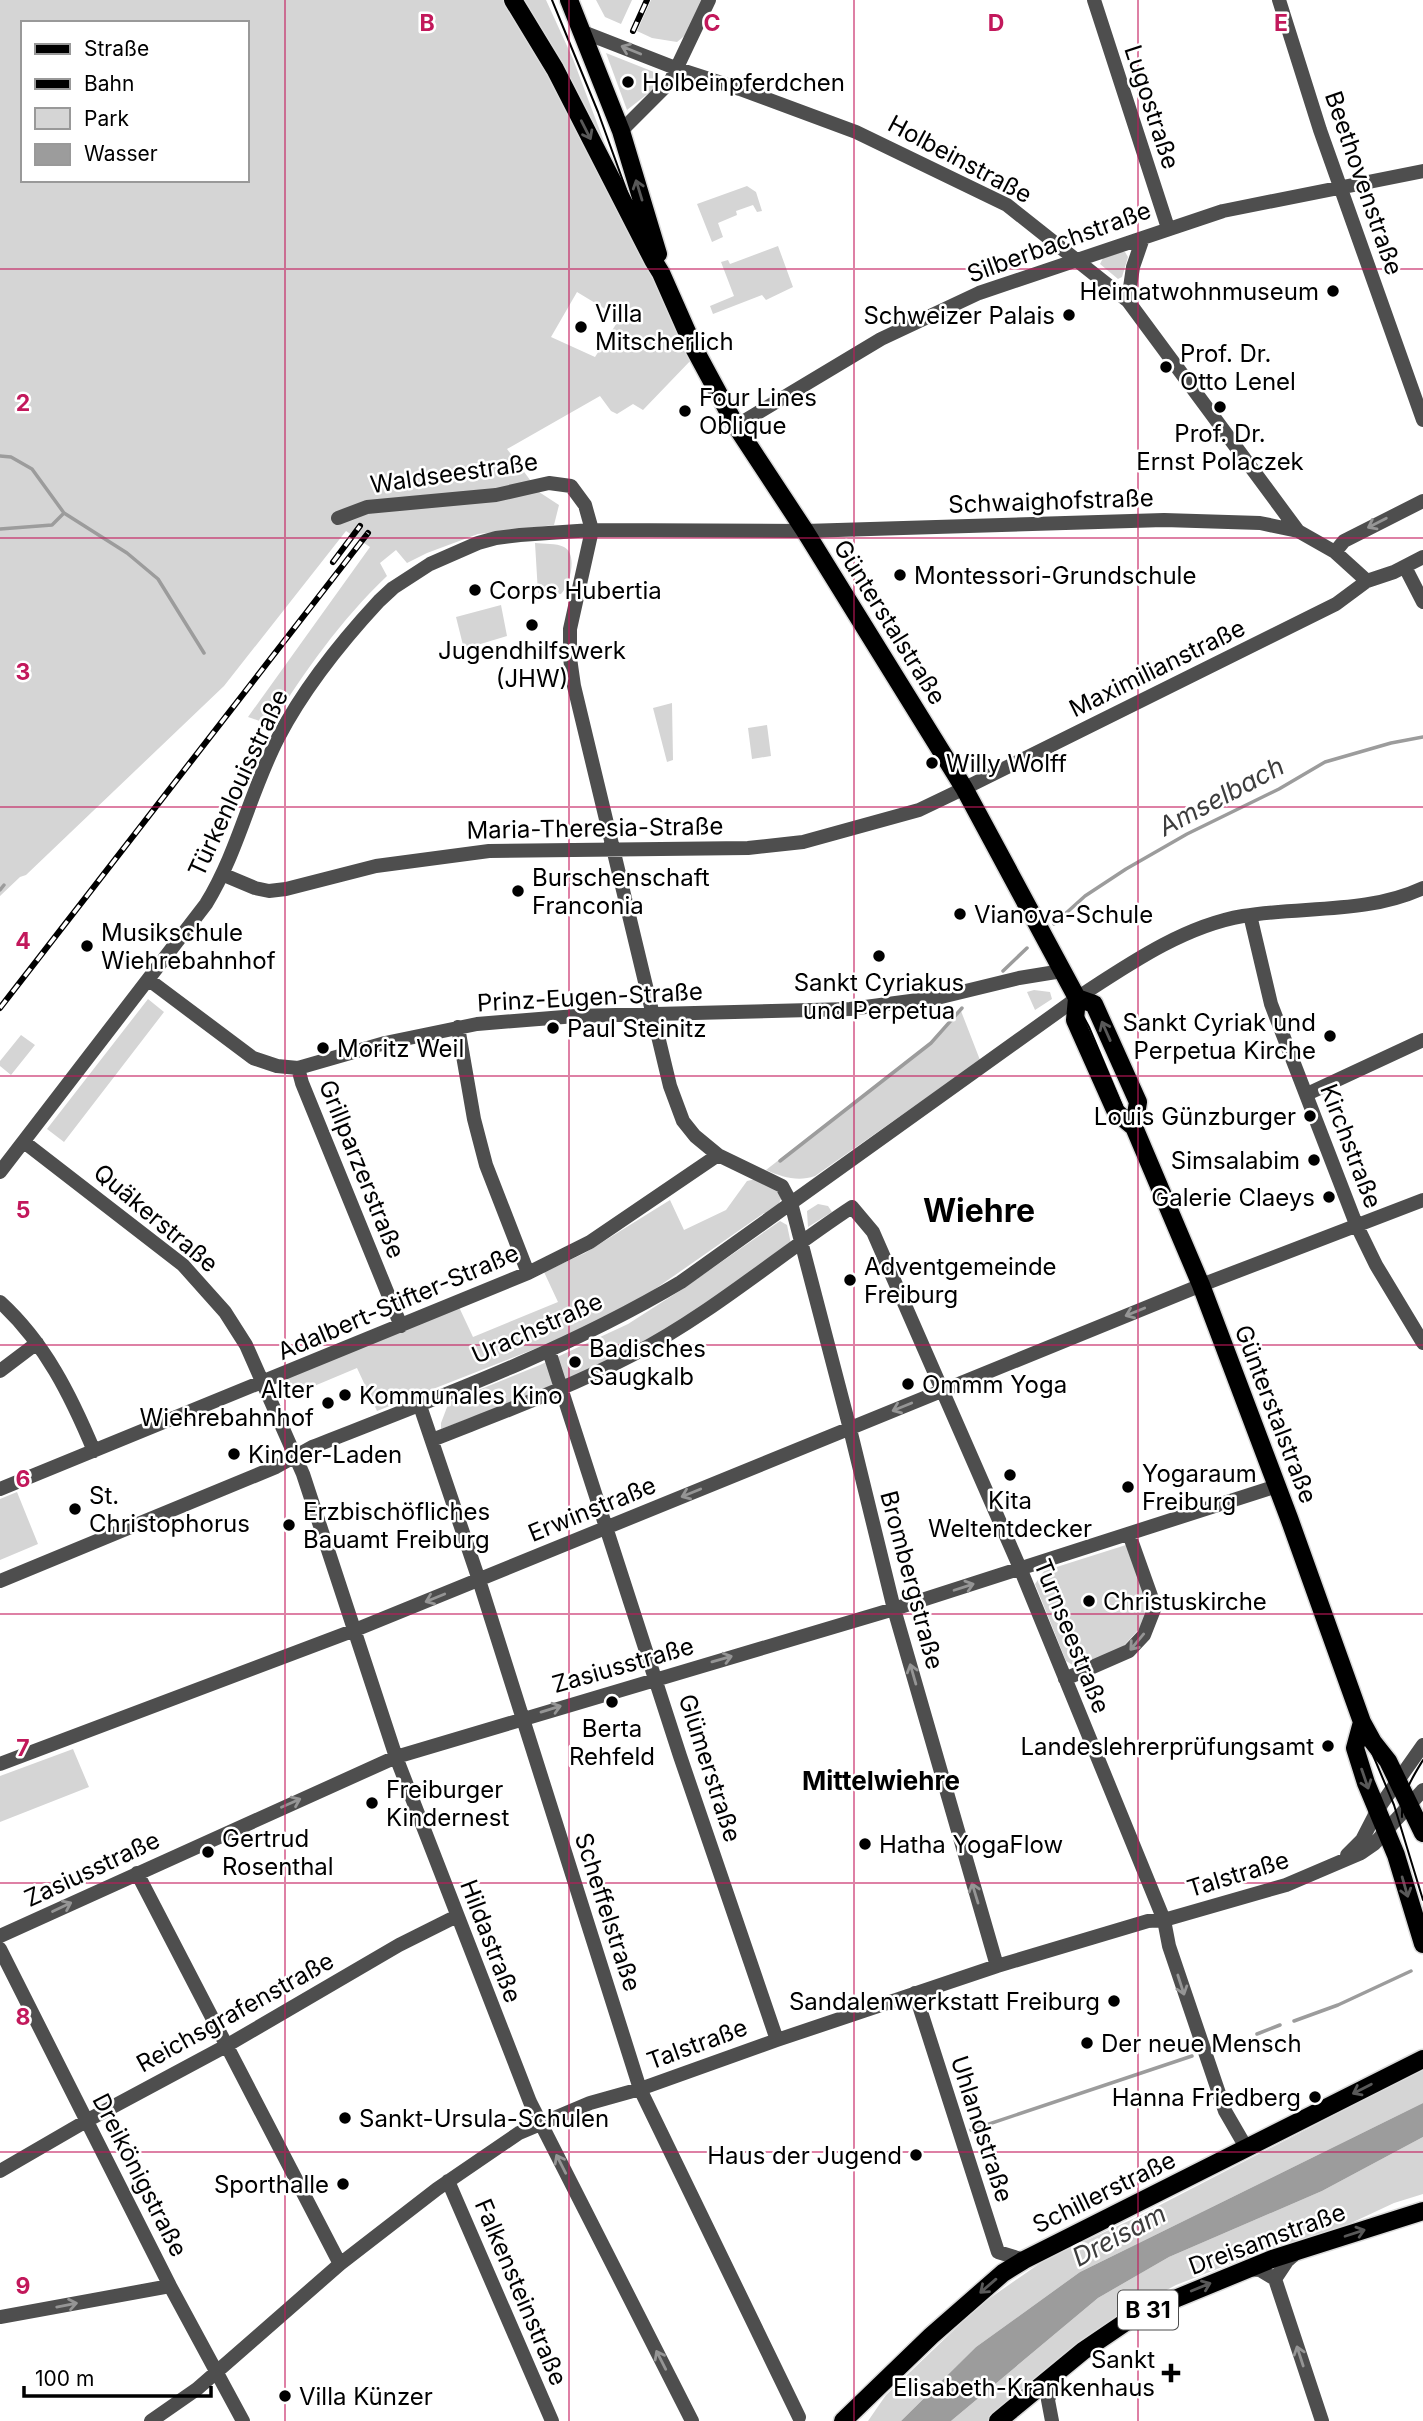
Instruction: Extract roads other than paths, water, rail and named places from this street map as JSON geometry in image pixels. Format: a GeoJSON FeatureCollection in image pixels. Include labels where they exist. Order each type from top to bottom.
{"type":"FeatureCollection","features":[{"type":"Feature","properties":{"kind":"main road","name":"Günterstalstraße"},"geometry":{"type":"LineString","coordinates":[[513,0],[541,44],[662,273],[695,350],[736,426],[805,531],[964,788],[1077,998],[1094,1004],[1138,1102],[1134,1127],[1278,1486],[1362,1722],[1373,1742],[1388,1760],[1423,1833]]}},
{"type":"Feature","properties":{"kind":"main road","name":"Günterstalstraße"},"geometry":{"type":"LineString","coordinates":[[569,0],[621,131],[659,255],[662,273]]}},
{"type":"Feature","properties":{"kind":"main road","name":"Günterstalstraße"},"geometry":{"type":"LineString","coordinates":[[1362,1722],[1355,1748],[1366,1783],[1396,1855],[1423,1944]]}},
{"type":"Feature","properties":{"kind":"main road","name":"Schillerstraße"},"geometry":{"type":"LineString","coordinates":[[843,2421],[1003,2273],[1423,2059]]}},
{"type":"Feature","properties":{"kind":"main road","name":"Dreisamstraße"},"geometry":{"type":"LineString","coordinates":[[998,2421],[1101,2337],[1136,2315],[1247,2269],[1423,2211]]}},
{"type":"Feature","properties":{"kind":"street"},"geometry":{"type":"LineString","coordinates":[[621,131],[670,82],[709,0]]}},
{"type":"Feature","properties":{"kind":"street","name":"Lugostraße"},"geometry":{"type":"LineString","coordinates":[[1094,0],[1168,228]]}},
{"type":"Feature","properties":{"kind":"street","name":"Beethovenstraße"},"geometry":{"type":"LineString","coordinates":[[1279,0],[1320,130],[1423,420]]}},
{"type":"Feature","properties":{"kind":"street","name":"Holbeinstraße"},"geometry":{"type":"LineString","coordinates":[[583,32],[678,69],[784,105],[895,149],[1007,205],[1128,301],[1298,531],[1335,552],[1367,581]]}},
{"type":"Feature","properties":{"kind":"street","name":"Silberbachstraße"},"geometry":{"type":"LineString","coordinates":[[736,426],[881,339],[979,293],[1223,211],[1423,171]]}},
{"type":"Feature","properties":{"kind":"street"},"geometry":{"type":"LineString","coordinates":[[1128,301],[1133,267],[1143,238]]}},
{"type":"Feature","properties":{"kind":"street","name":"Waldseestraße"},"geometry":{"type":"LineString","coordinates":[[338,518],[367,508],[496,495],[560,483],[571,486],[580,495],[592,530]]}},
{"type":"Feature","properties":{"kind":"street"},"geometry":{"type":"LineString","coordinates":[[1335,552],[1344,541],[1423,501]]}},
{"type":"Feature","properties":{"kind":"street","name":"Schwaighofstraße"},"geometry":{"type":"LineString","coordinates":[[805,531],[1164,520],[1259,523],[1298,531]]}},
{"type":"Feature","properties":{"kind":"street"},"geometry":{"type":"LineString","coordinates":[[592,530],[575,599],[570,629],[570,658],[612,848],[670,1086],[683,1121],[718,1155],[782,1186],[791,1203]]}},
{"type":"Feature","properties":{"kind":"street","name":"Türkenlouisstraße"},"geometry":{"type":"LineString","coordinates":[[0,1172],[194,921],[224,876],[253,795],[305,691],[379,601],[402,581],[430,564],[478,543],[513,536],[592,530],[805,531]]}},
{"type":"Feature","properties":{"kind":"street","name":"Maximilianstraße"},"geometry":{"type":"LineString","coordinates":[[964,788],[1336,604],[1367,581],[1405,567],[1423,556]]}},
{"type":"Feature","properties":{"kind":"street"},"geometry":{"type":"LineString","coordinates":[[1405,567],[1423,602]]}},
{"type":"Feature","properties":{"kind":"street","name":"Maria-Theresia-Straße"},"geometry":{"type":"LineString","coordinates":[[224,876],[269,891],[376,866],[489,850],[748,848],[803,842],[919,810],[964,788]]}},
{"type":"Feature","properties":{"kind":"street","name":"Urachstraße"},"geometry":{"type":"LineString","coordinates":[[0,1581],[549,1351],[644,1304],[681,1282],[1077,998],[1195,930],[1250,915],[1377,903],[1423,888]]}},
{"type":"Feature","properties":{"kind":"street","name":"Kirchstraße"},"geometry":{"type":"LineString","coordinates":[[1250,915],[1271,1004],[1356,1224],[1376,1265],[1423,1343]]}},
{"type":"Feature","properties":{"kind":"street","name":"Prinz-Eugen-Straße"},"geometry":{"type":"LineString","coordinates":[[149,980],[253,1058],[277,1066],[298,1068],[385,1043],[458,1027],[526,1018],[850,1009],[930,998],[1062,971]]}},
{"type":"Feature","properties":{"kind":"street"},"geometry":{"type":"LineString","coordinates":[[458,1027],[483,1154],[509,1231],[528,1273]]}},
{"type":"Feature","properties":{"kind":"street"},"geometry":{"type":"LineString","coordinates":[[1307,1094],[1423,1040]]}},
{"type":"Feature","properties":{"kind":"street","name":"Grillparzerstraße"},"geometry":{"type":"LineString","coordinates":[[298,1068],[401,1326]]}},
{"type":"Feature","properties":{"kind":"street","name":"Quäkerstraße"},"geometry":{"type":"LineString","coordinates":[[24,1142],[183,1265],[211,1295],[237,1329],[265,1382],[295,1457]]}},
{"type":"Feature","properties":{"kind":"street","name":"Adalbert-Stifter-Straße"},"geometry":{"type":"LineString","coordinates":[[0,1489],[528,1273],[590,1242],[718,1155]]}},
{"type":"Feature","properties":{"kind":"street","name":"Erwinstraße"},"geometry":{"type":"LineString","coordinates":[[0,1764],[355,1630],[1200,1286],[1423,1200]]}},
{"type":"Feature","properties":{"kind":"street","name":"Brombergstraße"},"geometry":{"type":"LineString","coordinates":[[791,1203],[894,1609],[997,1966]]}},
{"type":"Feature","properties":{"kind":"street","name":"Turnseestraße"},"geometry":{"type":"LineString","coordinates":[[802,1240],[852,1207],[873,1232],[1020,1568],[1164,1920],[1168,1946],[1204,2054],[1225,2111],[1247,2149]]}},
{"type":"Feature","properties":{"kind":"street"},"geometry":{"type":"LineString","coordinates":[[432,1440],[562,1388],[635,1354],[702,1312],[802,1240]]}},
{"type":"Feature","properties":{"kind":"street"},"geometry":{"type":"LineString","coordinates":[[0,1302],[37,1343],[65,1386],[94,1451]]}},
{"type":"Feature","properties":{"kind":"street"},"geometry":{"type":"LineString","coordinates":[[0,1371],[37,1343]]}},
{"type":"Feature","properties":{"kind":"street","name":"Glümerstraße"},"geometry":{"type":"LineString","coordinates":[[549,1351],[657,1678],[680,1756],[777,2039]]}},
{"type":"Feature","properties":{"kind":"street","name":"Scheffelstraße"},"geometry":{"type":"LineString","coordinates":[[419,1404],[479,1580],[639,2089],[799,2417]]}},
{"type":"Feature","properties":{"kind":"street","name":"Hildastraße"},"geometry":{"type":"LineString","coordinates":[[295,1457],[396,1757],[540,2123],[692,2421]]}},
{"type":"Feature","properties":{"kind":"street","name":"Zasiusstraße"},"geometry":{"type":"LineString","coordinates":[[0,1936],[396,1757],[894,1609],[1278,1486]]}},
{"type":"Feature","properties":{"kind":"street"},"geometry":{"type":"LineString","coordinates":[[1065,1679],[1129,1651],[1144,1635],[1155,1607],[1129,1534]]}},
{"type":"Feature","properties":{"kind":"street","name":"Talstraße"},"geometry":{"type":"LineString","coordinates":[[1338,1863],[1362,1840],[1378,1809],[1423,1745]]}},
{"type":"Feature","properties":{"kind":"street","name":"Talstraße"},"geometry":{"type":"LineString","coordinates":[[151,2421],[197,2389],[340,2264],[448,2181],[519,2133],[590,2103],[639,2089],[777,2039],[997,1966],[1148,1921],[1164,1920],[1286,1885],[1365,1851],[1423,1790]]}},
{"type":"Feature","properties":{"kind":"street"},"geometry":{"type":"LineString","coordinates":[[137,1873],[340,2264]]}},
{"type":"Feature","properties":{"kind":"street","name":"Reichsgrafenstraße"},"geometry":{"type":"LineString","coordinates":[[0,2171],[226,2046],[399,1945],[457,1916]]}},
{"type":"Feature","properties":{"kind":"street","name":"Dreikönigstraße"},"geometry":{"type":"LineString","coordinates":[[0,1949],[170,2286],[243,2421]]}},
{"type":"Feature","properties":{"kind":"street","name":"Uhlandstraße"},"geometry":{"type":"LineString","coordinates":[[915,1993],[998,2252],[1024,2260]]}},
{"type":"Feature","properties":{"kind":"street","name":"Falkensteinstraße"},"geometry":{"type":"LineString","coordinates":[[448,2181],[552,2421]]}},
{"type":"Feature","properties":{"kind":"street"},"geometry":{"type":"LineString","coordinates":[[1275,2279],[1287,2260],[1297,2252]]}},
{"type":"Feature","properties":{"kind":"street"},"geometry":{"type":"LineString","coordinates":[[1247,2269],[1260,2270],[1275,2279],[1322,2421]]}},
{"type":"Feature","properties":{"kind":"street"},"geometry":{"type":"LineString","coordinates":[[0,2317],[170,2286]]}},
{"type":"Feature","properties":{"kind":"street"},"geometry":{"type":"LineString","coordinates":[[1052,2421],[1048,2400],[1059,2371]]}},
{"type":"Feature","properties":{"kind":"water","name":"Dreisam"},"geometry":{"type":"Polygon","coordinates":[[[1423,2103],[1423,2137],[1322,2191],[1169,2257],[1098,2298],[951,2421],[901,2421],[976,2347],[1080,2272],[1423,2103]]]}},
{"type":"Feature","properties":{"kind":"waterway"},"geometry":{"type":"LineString","coordinates":[[0,456],[11,457],[32,469],[64,513],[127,553],[158,579],[204,653]]}},
{"type":"Feature","properties":{"kind":"waterway"},"geometry":{"type":"LineString","coordinates":[[0,529],[52,525],[64,513]]}},
{"type":"Feature","properties":{"kind":"waterway","name":"Amselbach"},"geometry":{"type":"LineString","coordinates":[[1054,924],[1085,896],[1126,869],[1325,762],[1423,737]]}},
{"type":"Feature","properties":{"kind":"waterway"},"geometry":{"type":"LineString","coordinates":[[0,890],[4,885]]}},
{"type":"Feature","properties":{"kind":"waterway","name":"Amselbach"},"geometry":{"type":"LineString","coordinates":[[1003,971],[1027,948]]}},
{"type":"Feature","properties":{"kind":"waterway","name":"Amselbach"},"geometry":{"type":"LineString","coordinates":[[780,1161],[931,1043],[962,1008]]}},
{"type":"Feature","properties":{"kind":"waterway"},"geometry":{"type":"LineString","coordinates":[[1294,2021],[1338,2005],[1411,1971]]}},
{"type":"Feature","properties":{"kind":"waterway"},"geometry":{"type":"LineString","coordinates":[[1257,2034],[1280,2025]]}},
{"type":"Feature","properties":{"kind":"waterway"},"geometry":{"type":"LineString","coordinates":[[971,2130],[1192,2056]]}},
{"type":"Feature","properties":{"kind":"tram line"},"geometry":{"type":"LineString","coordinates":[[552,0],[598,112],[656,272],[675,317],[712,390],[733,428],[846,602],[962,789],[1089,1027],[1195,1279],[1267,1464],[1354,1710],[1394,1805],[1423,1900]]}},
{"type":"Feature","properties":{"kind":"tram line"},"geometry":{"type":"LineString","coordinates":[[1402,1817],[1405,1794],[1423,1760]]}},
{"type":"Feature","properties":{"kind":"railway"},"geometry":{"type":"LineString","coordinates":[[633,31],[647,0]]}},
{"type":"Feature","properties":{"kind":"railway"},"geometry":{"type":"LineString","coordinates":[[333,562],[360,526]]}},
{"type":"Feature","properties":{"kind":"railway"},"geometry":{"type":"LineString","coordinates":[[0,1008],[368,533]]}},
{"type":"Feature","properties":{"kind":"place","name":"Holbeinpferdchen"},"geometry":{"type":"Point","coordinates":[628,82]}},
{"type":"Feature","properties":{"kind":"place","name":"Heimatwohnmuseum"},"geometry":{"type":"Point","coordinates":[1333,291]}},
{"type":"Feature","properties":{"kind":"place","name":"Schweizer Palais"},"geometry":{"type":"Point","coordinates":[1069,315]}},
{"type":"Feature","properties":{"kind":"place","name":"Villa Mitscherlich"},"geometry":{"type":"Point","coordinates":[581,327]}},
{"type":"Feature","properties":{"kind":"place","name":"Prof. Dr. Otto Lenel"},"geometry":{"type":"Point","coordinates":[1166,367]}},
{"type":"Feature","properties":{"kind":"place","name":"Prof. Dr. Ernst Polaczek"},"geometry":{"type":"Point","coordinates":[1220,407]}},
{"type":"Feature","properties":{"kind":"place","name":"Four Lines Oblique"},"geometry":{"type":"Point","coordinates":[685,411]}},
{"type":"Feature","properties":{"kind":"place","name":"Montessori-Grundschule"},"geometry":{"type":"Point","coordinates":[900,575]}},
{"type":"Feature","properties":{"kind":"place","name":"Corps Hubertia"},"geometry":{"type":"Point","coordinates":[475,590]}},
{"type":"Feature","properties":{"kind":"place","name":"Jugendhilfswerk (JHW)"},"geometry":{"type":"Point","coordinates":[532,625]}},
{"type":"Feature","properties":{"kind":"place","name":"Willy Wolff"},"geometry":{"type":"Point","coordinates":[932,763]}},
{"type":"Feature","properties":{"kind":"place","name":"Burschenschaft Franconia"},"geometry":{"type":"Point","coordinates":[518,891]}},
{"type":"Feature","properties":{"kind":"place","name":"Vianova-Schule"},"geometry":{"type":"Point","coordinates":[960,914]}},
{"type":"Feature","properties":{"kind":"place","name":"Musikschule Wiehrebahnhof"},"geometry":{"type":"Point","coordinates":[87,946]}},
{"type":"Feature","properties":{"kind":"place","name":"Sankt Cyriakus und Perpetua"},"geometry":{"type":"Point","coordinates":[879,956]}},
{"type":"Feature","properties":{"kind":"place","name":"Paul Steinitz"},"geometry":{"type":"Point","coordinates":[553,1028]}},
{"type":"Feature","properties":{"kind":"place","name":"Sankt Cyriak und Perpetua Kirche"},"geometry":{"type":"Point","coordinates":[1330,1036]}},
{"type":"Feature","properties":{"kind":"place","name":"Moritz Weil"},"geometry":{"type":"Point","coordinates":[323,1048]}},
{"type":"Feature","properties":{"kind":"place","name":"Louis Günzburger"},"geometry":{"type":"Point","coordinates":[1310,1116]}},
{"type":"Feature","properties":{"kind":"place","name":"Simsalabim"},"geometry":{"type":"Point","coordinates":[1314,1160]}},
{"type":"Feature","properties":{"kind":"place","name":"Galerie Claeys"},"geometry":{"type":"Point","coordinates":[1329,1197]}},
{"type":"Feature","properties":{"kind":"place","name":"Adventgemeinde Freiburg"},"geometry":{"type":"Point","coordinates":[850,1280]}},
{"type":"Feature","properties":{"kind":"place","name":"Badisches Saugkalb"},"geometry":{"type":"Point","coordinates":[575,1362]}},
{"type":"Feature","properties":{"kind":"place","name":"Ommm Yoga"},"geometry":{"type":"Point","coordinates":[908,1384]}},
{"type":"Feature","properties":{"kind":"place","name":"Kommunales Kino"},"geometry":{"type":"Point","coordinates":[345,1395]}},
{"type":"Feature","properties":{"kind":"place","name":"Alter Wiehrebahnhof"},"geometry":{"type":"Point","coordinates":[328,1403]}},
{"type":"Feature","properties":{"kind":"place","name":"Kinder-Laden"},"geometry":{"type":"Point","coordinates":[234,1454]}},
{"type":"Feature","properties":{"kind":"place","name":"Kita Weltentdecker"},"geometry":{"type":"Point","coordinates":[1010,1475]}},
{"type":"Feature","properties":{"kind":"place","name":"Yogaraum Freiburg"},"geometry":{"type":"Point","coordinates":[1128,1487]}},
{"type":"Feature","properties":{"kind":"place","name":"St. Christophorus"},"geometry":{"type":"Point","coordinates":[75,1509]}},
{"type":"Feature","properties":{"kind":"place","name":"Erzbischöfliches Bauamt Freiburg"},"geometry":{"type":"Point","coordinates":[289,1525]}},
{"type":"Feature","properties":{"kind":"place","name":"Christuskirche"},"geometry":{"type":"Point","coordinates":[1089,1601]}},
{"type":"Feature","properties":{"kind":"place","name":"Berta Rehfeld"},"geometry":{"type":"Point","coordinates":[612,1702]}},
{"type":"Feature","properties":{"kind":"place","name":"Landeslehrerprüfungsamt"},"geometry":{"type":"Point","coordinates":[1328,1746]}},
{"type":"Feature","properties":{"kind":"place","name":"Freiburger Kindernest"},"geometry":{"type":"Point","coordinates":[372,1803]}},
{"type":"Feature","properties":{"kind":"place","name":"Hatha YogaFlow"},"geometry":{"type":"Point","coordinates":[865,1844]}},
{"type":"Feature","properties":{"kind":"place","name":"Gertrud Rosenthal"},"geometry":{"type":"Point","coordinates":[208,1852]}},
{"type":"Feature","properties":{"kind":"place","name":"Sandalenwerkstatt Freiburg"},"geometry":{"type":"Point","coordinates":[1114,2001]}},
{"type":"Feature","properties":{"kind":"place","name":"Der neue Mensch"},"geometry":{"type":"Point","coordinates":[1087,2043]}},
{"type":"Feature","properties":{"kind":"place","name":"Hanna Friedberg"},"geometry":{"type":"Point","coordinates":[1315,2097]}},
{"type":"Feature","properties":{"kind":"place","name":"Sankt-Ursula-Schulen"},"geometry":{"type":"Point","coordinates":[345,2118]}},
{"type":"Feature","properties":{"kind":"place","name":"Haus der Jugend"},"geometry":{"type":"Point","coordinates":[916,2155]}},
{"type":"Feature","properties":{"kind":"place","name":"Sporthalle"},"geometry":{"type":"Point","coordinates":[343,2184]}},
{"type":"Feature","properties":{"kind":"place","name":"Sankt Elisabeth-Krankenhaus"},"geometry":{"type":"Point","coordinates":[1171,2373]}},
{"type":"Feature","properties":{"kind":"place","name":"Villa Künzer"},"geometry":{"type":"Point","coordinates":[285,2396]}},
{"type":"Feature","properties":{"kind":"district","name":"Wiehre"},"geometry":{"type":"Point","coordinates":[979,1210]}},
{"type":"Feature","properties":{"kind":"district","name":"Mittelwiehre"},"geometry":{"type":"Point","coordinates":[881,1780]}}]}
